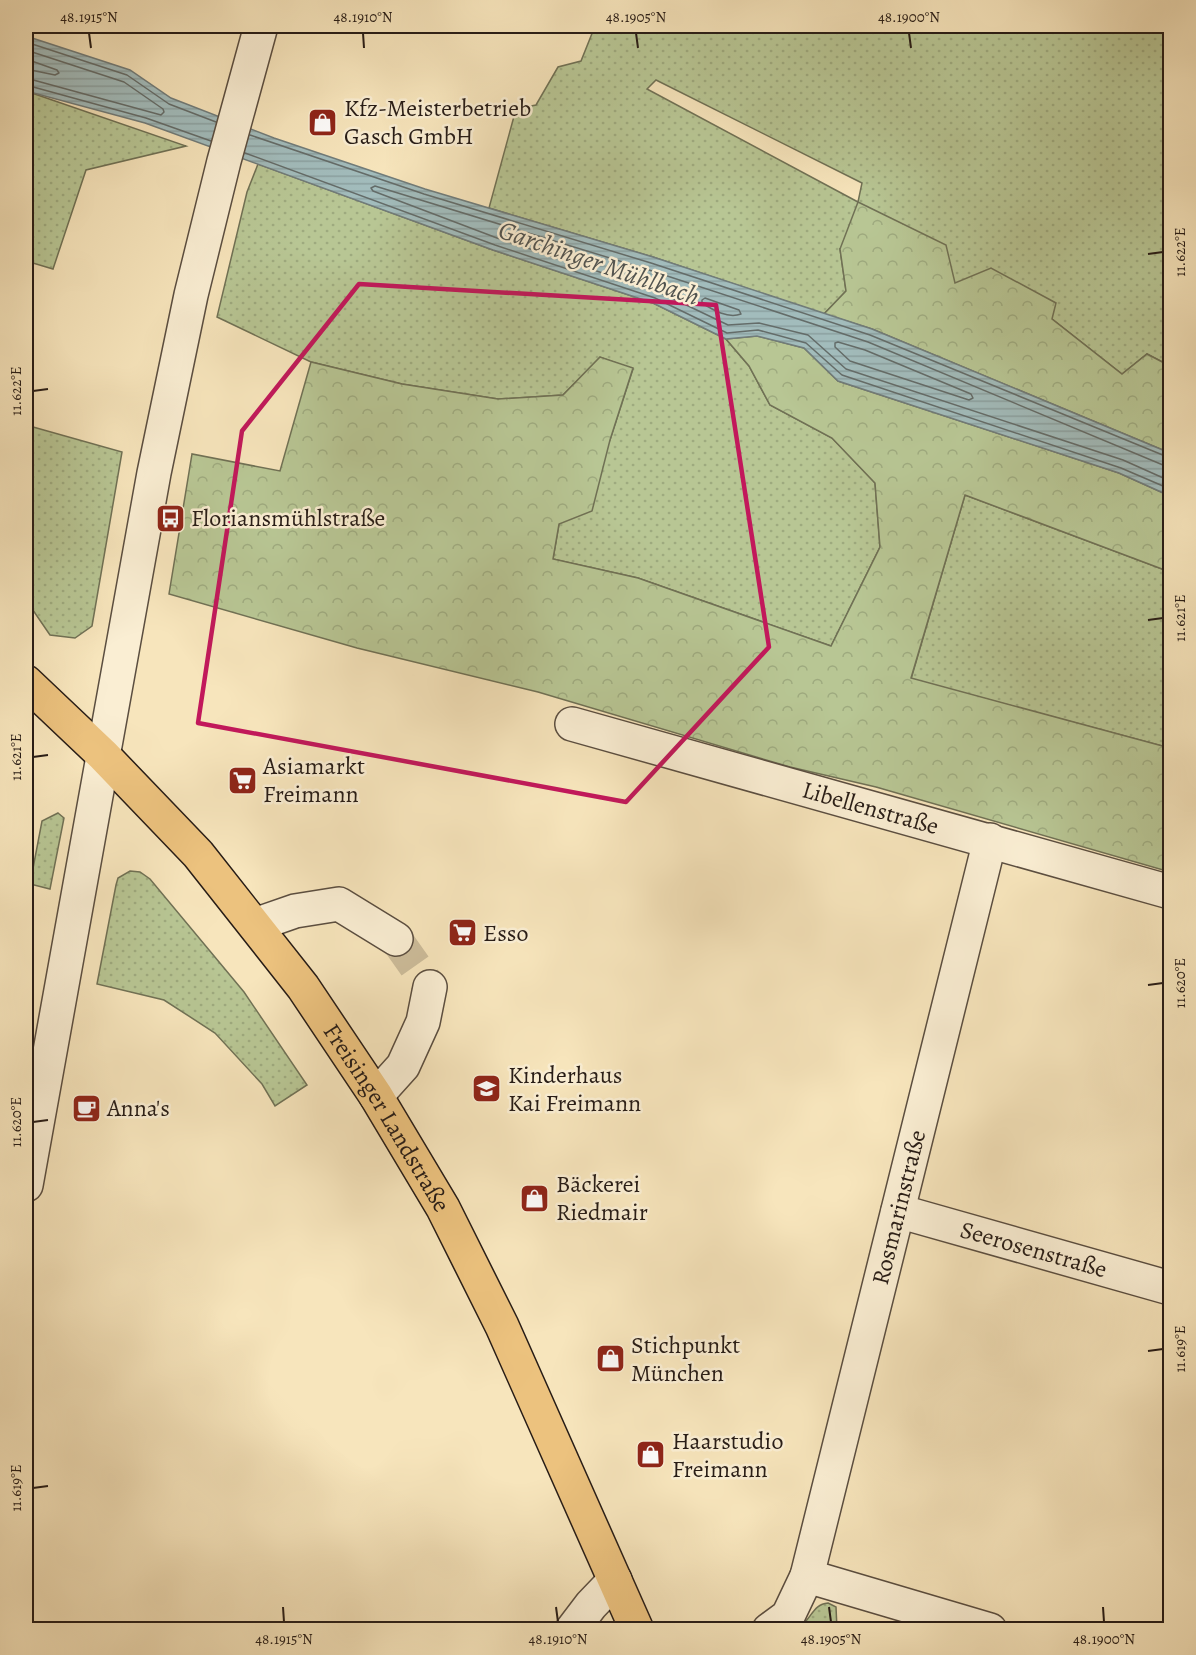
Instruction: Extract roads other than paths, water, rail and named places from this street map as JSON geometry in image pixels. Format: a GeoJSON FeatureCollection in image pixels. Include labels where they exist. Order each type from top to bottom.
{"type":"FeatureCollection","features":[{"type":"Feature","properties":{"kind":"main road","name":"Freisinger Landstraße"},"geometry":{"type":"LineString","coordinates":[[26,682],[104,754],[198,854],[303,987],[376,1096],[448,1218],[502,1326],[637,1629]]}},
{"type":"Feature","properties":{"kind":"street"},"geometry":{"type":"LineString","coordinates":[[26,1185],[154,473],[191,295],[224,161],[261,26]]}},
{"type":"Feature","properties":{"kind":"street","name":"Libellenstraße"},"geometry":{"type":"LineString","coordinates":[[572,724],[1170,892]]}},
{"type":"Feature","properties":{"kind":"street","name":"Rosmarinstraße"},"geometry":{"type":"LineString","coordinates":[[769,1629],[788,1616],[807,1576],[990,840]]}},
{"type":"Feature","properties":{"kind":"street"},"geometry":{"type":"LineString","coordinates":[[255,925],[296,911],[339,904],[396,939]]}},
{"type":"Feature","properties":{"kind":"street"},"geometry":{"type":"LineString","coordinates":[[376,1096],[403,1066],[423,1022],[430,987]]}},
{"type":"Feature","properties":{"kind":"street","name":"Seerosenstraße"},"geometry":{"type":"LineString","coordinates":[[898,1211],[1170,1288]]}},
{"type":"Feature","properties":{"kind":"street"},"geometry":{"type":"LineString","coordinates":[[807,1576],[990,1629]]}},
{"type":"Feature","properties":{"kind":"street"},"geometry":{"type":"LineString","coordinates":[[573,1629],[591,1605],[615,1580]]}},
{"type":"Feature","properties":{"kind":"water","name":"Garchinger Mühlbach"},"geometry":{"type":"Polygon","coordinates":[[[26,36],[130,70],[171,98],[274,138],[425,189],[653,257],[872,329],[1170,453],[1170,496],[1119,473],[838,381],[804,348],[757,336],[726,339],[653,303],[493,250],[145,123],[26,91],[26,36]]]}},
{"type":"Feature","properties":{"kind":"tunnel"},"geometry":{"type":"LineString","coordinates":[[396,939],[430,987]]}},
{"type":"Feature","properties":{"kind":"place","name":"Kfz-Meisterbetrieb Gasch GmbH"},"geometry":{"type":"Point","coordinates":[323,122]}},
{"type":"Feature","properties":{"kind":"place","name":"Floriansmühlstraße"},"geometry":{"type":"Point","coordinates":[170,518]}},
{"type":"Feature","properties":{"kind":"place","name":"Asiamarkt Freimann"},"geometry":{"type":"Point","coordinates":[242,780]}},
{"type":"Feature","properties":{"kind":"place","name":"Esso"},"geometry":{"type":"Point","coordinates":[462,933]}},
{"type":"Feature","properties":{"kind":"place","name":"Kinderhaus Kai Freimann"},"geometry":{"type":"Point","coordinates":[487,1089]}},
{"type":"Feature","properties":{"kind":"place","name":"Anna's"},"geometry":{"type":"Point","coordinates":[86,1108]}},
{"type":"Feature","properties":{"kind":"place","name":"Bäckerei Riedmair"},"geometry":{"type":"Point","coordinates":[535,1198]}},
{"type":"Feature","properties":{"kind":"place","name":"Stichpunkt München"},"geometry":{"type":"Point","coordinates":[610,1359]}},
{"type":"Feature","properties":{"kind":"place","name":"Haarstudio Freimann"},"geometry":{"type":"Point","coordinates":[651,1455]}}]}
